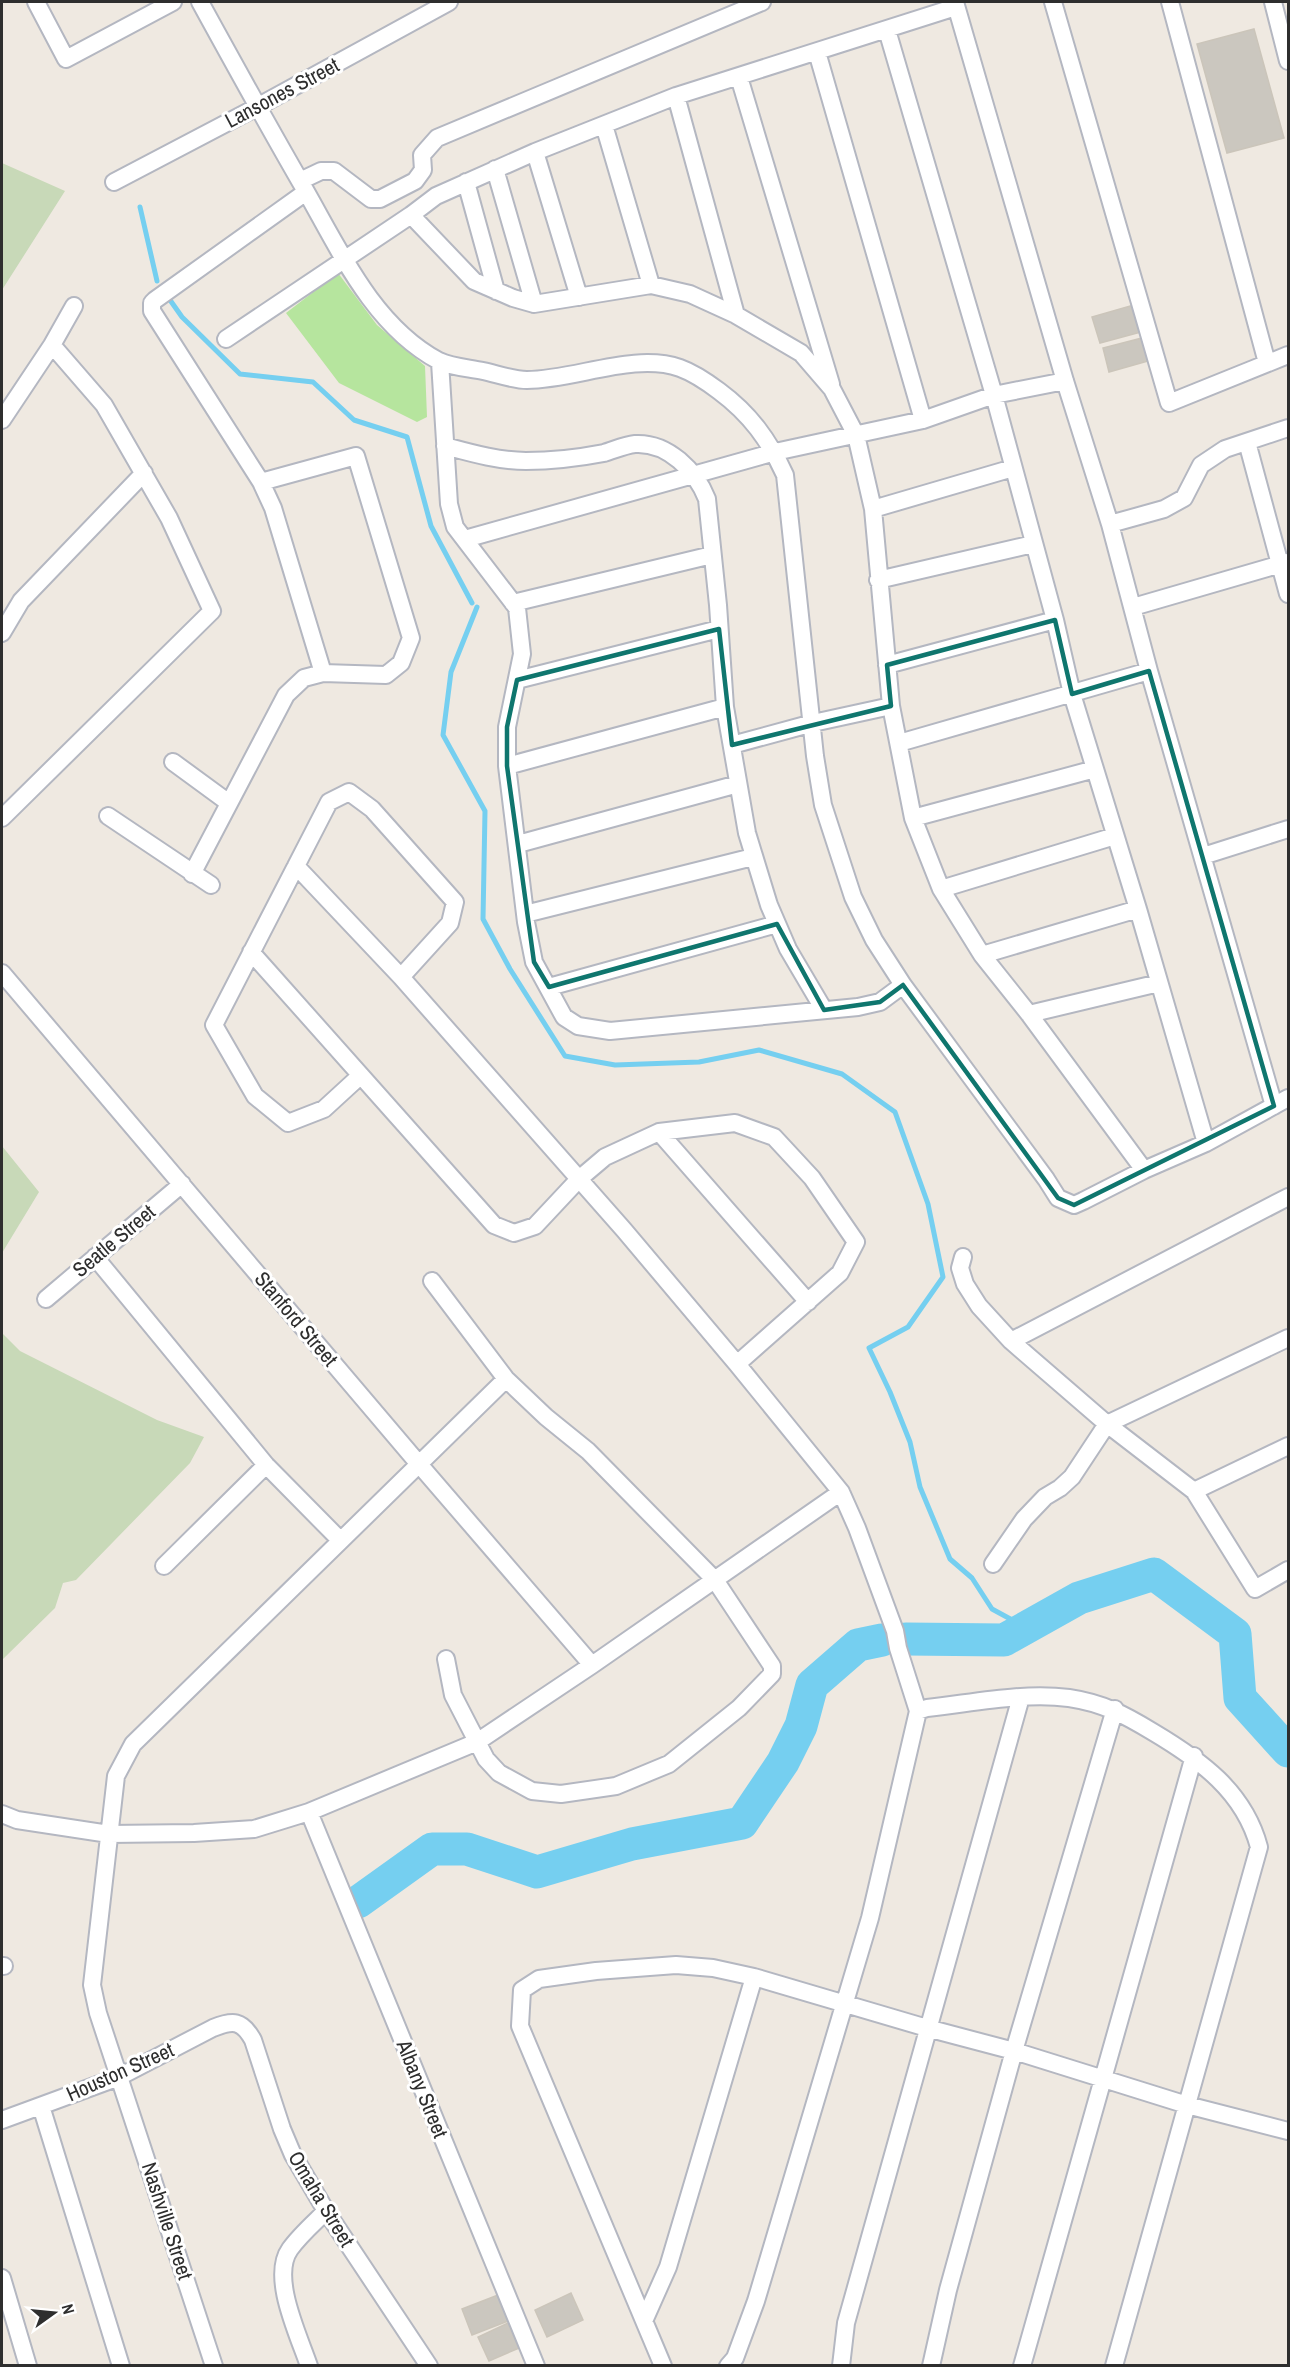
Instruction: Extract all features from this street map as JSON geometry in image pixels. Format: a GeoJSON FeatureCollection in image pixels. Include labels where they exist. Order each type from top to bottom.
{"type":"FeatureCollection","features":[{"type":"Feature","properties":{"kind":"street"},"geometry":{"type":"LineString","coordinates":[[36,2],[66,59],[173,2]]}},
{"type":"Feature","properties":{"kind":"street"},"geometry":{"type":"LineString","coordinates":[[200,2],[257,107],[344,258],[371,300],[394,327],[440,362],[526,380],[634,364],[679,368],[699,377],[739,406],[759,427],[775,452],[785,475],[815,756],[823,805],[850,889],[874,940],[903,985],[954,1051],[1058,1198],[1074,1205],[1144,1170],[1206,1143],[1281,1102],[1203,856],[1149,671],[1134,607],[1110,524],[1065,381],[955,4],[887,30],[676,96],[535,152],[435,196],[411,215],[344,258],[226,339]]}},
{"type":"Feature","properties":{"kind":"street","name":"Lansones Street"},"geometry":{"type":"LineString","coordinates":[[114,182],[449,2]]}},
{"type":"Feature","properties":{"kind":"street"},"geometry":{"type":"LineString","coordinates":[[323,673],[273,508],[261,483],[152,311],[152,303],[321,171],[334,171],[371,199],[380,199],[415,181],[423,170],[422,155],[437,138],[762,2]]}},
{"type":"Feature","properties":{"kind":"street"},"geometry":{"type":"LineString","coordinates":[[1053,2],[1169,403],[1288,354]]}},
{"type":"Feature","properties":{"kind":"street"},"geometry":{"type":"LineString","coordinates":[[1170,2],[1267,363]]}},
{"type":"Feature","properties":{"kind":"street"},"geometry":{"type":"LineString","coordinates":[[1273,2],[1288,62]]}},
{"type":"Feature","properties":{"kind":"street"},"geometry":{"type":"LineString","coordinates":[[887,30],[994,395],[1055,620],[1072,694],[1206,1143]]}},
{"type":"Feature","properties":{"kind":"street"},"geometry":{"type":"LineString","coordinates":[[817,52],[923,420]]}},
{"type":"Feature","properties":{"kind":"street"},"geometry":{"type":"LineString","coordinates":[[739,77],[832,389],[855,435],[873,509],[891,706],[912,818],[941,889],[982,956],[1029,1014],[1144,1170]]}},
{"type":"Feature","properties":{"kind":"street"},"geometry":{"type":"LineString","coordinates":[[676,96],[736,315]]}},
{"type":"Feature","properties":{"kind":"street"},"geometry":{"type":"LineString","coordinates":[[604,125],[651,285]]}},
{"type":"Feature","properties":{"kind":"street"},"geometry":{"type":"LineString","coordinates":[[535,152],[579,297]]}},
{"type":"Feature","properties":{"kind":"street"},"geometry":{"type":"LineString","coordinates":[[495,169],[534,304]]}},
{"type":"Feature","properties":{"kind":"street"},"geometry":{"type":"LineString","coordinates":[[466,182],[496,291]]}},
{"type":"Feature","properties":{"kind":"street"},"geometry":{"type":"LineString","coordinates":[[411,215],[474,281],[496,291],[534,304],[651,285],[690,294],[736,315],[801,353],[832,389]]}},
{"type":"Feature","properties":{"kind":"street"},"geometry":{"type":"LineString","coordinates":[[2,420],[52,345],[74,306]]}},
{"type":"Feature","properties":{"kind":"street"},"geometry":{"type":"LineString","coordinates":[[2,818],[212,611],[169,518],[104,405],[52,345]]}},
{"type":"Feature","properties":{"kind":"street"},"geometry":{"type":"LineString","coordinates":[[440,362],[449,504],[455,527],[517,608],[522,654],[507,727],[507,766],[525,914],[534,962],[564,1017],[578,1026],[610,1031],[858,1007],[880,1002],[903,985]]}},
{"type":"Feature","properties":{"kind":"street"},"geometry":{"type":"LineString","coordinates":[[465,539],[775,452],[923,420],[994,395],[1065,381]]}},
{"type":"Feature","properties":{"kind":"street"},"geometry":{"type":"LineString","coordinates":[[1110,524],[1164,509],[1184,498],[1201,465],[1225,449],[1288,428]]}},
{"type":"Feature","properties":{"kind":"street"},"geometry":{"type":"LineString","coordinates":[[1247,442],[1284,564],[1288,594]]}},
{"type":"Feature","properties":{"kind":"street"},"geometry":{"type":"LineString","coordinates":[[446,446],[474,454],[524,462],[584,457],[635,444],[658,448],[678,459],[694,475],[707,499],[725,707],[753,857],[777,924],[800,972],[824,1010]]}},
{"type":"Feature","properties":{"kind":"street"},"geometry":{"type":"LineString","coordinates":[[192,874],[286,695],[304,678],[323,673],[386,675],[400,663],[411,638],[356,456],[261,483]]}},
{"type":"Feature","properties":{"kind":"street"},"geometry":{"type":"LineString","coordinates":[[873,509],[1013,468]]}},
{"type":"Feature","properties":{"kind":"street"},"geometry":{"type":"LineString","coordinates":[[2,633],[21,601],[144,473]]}},
{"type":"Feature","properties":{"kind":"street"},"geometry":{"type":"LineString","coordinates":[[878,580],[1033,544]]}},
{"type":"Feature","properties":{"kind":"street"},"geometry":{"type":"LineString","coordinates":[[513,603],[712,555]]}},
{"type":"Feature","properties":{"kind":"street"},"geometry":{"type":"LineString","coordinates":[[1134,607],[1284,564]]}},
{"type":"Feature","properties":{"kind":"street"},"geometry":{"type":"LineString","coordinates":[[887,665],[1055,620]]}},
{"type":"Feature","properties":{"kind":"street"},"geometry":{"type":"LineString","coordinates":[[517,680],[719,629]]}},
{"type":"Feature","properties":{"kind":"street"},"geometry":{"type":"LineString","coordinates":[[899,743],[1149,671]]}},
{"type":"Feature","properties":{"kind":"street"},"geometry":{"type":"LineString","coordinates":[[732,745],[813,723],[891,706]]}},
{"type":"Feature","properties":{"kind":"street"},"geometry":{"type":"LineString","coordinates":[[507,766],[725,707]]}},
{"type":"Feature","properties":{"kind":"street"},"geometry":{"type":"LineString","coordinates":[[173,762],[229,803]]}},
{"type":"Feature","properties":{"kind":"street"},"geometry":{"type":"LineString","coordinates":[[912,818],[1095,769]]}},
{"type":"Feature","properties":{"kind":"street"},"geometry":{"type":"LineString","coordinates":[[518,844],[738,784]]}},
{"type":"Feature","properties":{"kind":"street"},"geometry":{"type":"LineString","coordinates":[[360,1076],[324,1108],[288,1123],[255,1096],[214,1025],[329,802],[349,792],[372,809],[455,902],[450,923],[401,977]]}},
{"type":"Feature","properties":{"kind":"street"},"geometry":{"type":"LineString","coordinates":[[108,816],[210,885]]}},
{"type":"Feature","properties":{"kind":"street"},"geometry":{"type":"LineString","coordinates":[[1203,856],[1288,829]]}},
{"type":"Feature","properties":{"kind":"street"},"geometry":{"type":"LineString","coordinates":[[941,889],[1115,836]]}},
{"type":"Feature","properties":{"kind":"street"},"geometry":{"type":"LineString","coordinates":[[525,914],[753,857]]}},
{"type":"Feature","properties":{"kind":"street"},"geometry":{"type":"LineString","coordinates":[[296,866],[401,977],[579,1179],[737,1364],[841,1492],[857,1528],[895,1631],[898,1648],[918,1711],[870,1918],[756,2301],[735,2358],[728,2366]]}},
{"type":"Feature","properties":{"kind":"street"},"geometry":{"type":"LineString","coordinates":[[982,956],[1138,909]]}},
{"type":"Feature","properties":{"kind":"street"},"geometry":{"type":"LineString","coordinates":[[549,987],[777,924]]}},
{"type":"Feature","properties":{"kind":"street"},"geometry":{"type":"LineString","coordinates":[[251,952],[494,1225],[514,1233],[535,1226],[579,1179],[605,1157],[659,1132],[735,1123],[774,1137],[812,1178],[856,1242],[840,1273],[737,1364]]}},
{"type":"Feature","properties":{"kind":"street","name":"Stanford Street"},"geometry":{"type":"LineString","coordinates":[[2,973],[592,1665]]}},
{"type":"Feature","properties":{"kind":"street"},"geometry":{"type":"LineString","coordinates":[[1029,1014],[1159,983]]}},
{"type":"Feature","properties":{"kind":"street"},"geometry":{"type":"LineString","coordinates":[[659,1132],[808,1302]]}},
{"type":"Feature","properties":{"kind":"street","name":"Seatle Street"},"geometry":{"type":"LineString","coordinates":[[46,1299],[182,1184]]}},
{"type":"Feature","properties":{"kind":"street"},"geometry":{"type":"LineString","coordinates":[[1011,1341],[1288,1197]]}},
{"type":"Feature","properties":{"kind":"street"},"geometry":{"type":"LineString","coordinates":[[95,1257],[266,1465],[340,1540]]}},
{"type":"Feature","properties":{"kind":"street"},"geometry":{"type":"LineString","coordinates":[[963,1257],[960,1268],[971,1296],[1011,1341],[1107,1424],[1194,1491],[1255,1588],[1288,1570]]}},
{"type":"Feature","properties":{"kind":"street"},"geometry":{"type":"LineString","coordinates":[[432,1281],[506,1379],[546,1417],[588,1451],[715,1580],[772,1665],[772,1674],[740,1708],[669,1764],[616,1786],[561,1794],[532,1791],[499,1773],[486,1759],[453,1695],[446,1659]]}},
{"type":"Feature","properties":{"kind":"street"},"geometry":{"type":"LineString","coordinates":[[993,1564],[1024,1519],[1045,1497],[1072,1477],[1107,1424],[1288,1338]]}},
{"type":"Feature","properties":{"kind":"street","name":"Nashville Street"},"geometry":{"type":"LineString","coordinates":[[214,2366],[98,2013],[92,1985],[116,1776],[133,1744],[506,1379]]}},
{"type":"Feature","properties":{"kind":"street"},"geometry":{"type":"LineString","coordinates":[[1194,1491],[1288,1446]]}},
{"type":"Feature","properties":{"kind":"street"},"geometry":{"type":"LineString","coordinates":[[164,1566],[266,1465]]}},
{"type":"Feature","properties":{"kind":"street"},"geometry":{"type":"LineString","coordinates":[[2,1814],[17,1820],[110,1834],[194,1833],[254,1829],[309,1812],[477,1742],[841,1492]]}},
{"type":"Feature","properties":{"kind":"street"},"geometry":{"type":"LineString","coordinates":[[918,1711],[1021,1697],[1069,1698],[1115,1709],[1194,1756],[1228,1788],[1254,1828],[1259,1847],[1114,2366]]}},
{"type":"Feature","properties":{"kind":"street"},"geometry":{"type":"LineString","coordinates":[[841,2366],[846,2324],[1021,1697]]}},
{"type":"Feature","properties":{"kind":"street"},"geometry":{"type":"LineString","coordinates":[[931,2366],[948,2290],[1014,2051],[1115,1709]]}},
{"type":"Feature","properties":{"kind":"street"},"geometry":{"type":"LineString","coordinates":[[1022,2366],[1194,1756]]}},
{"type":"Feature","properties":{"kind":"street","name":"Albany Street"},"geometry":{"type":"LineString","coordinates":[[309,1812],[536,2366]]}},
{"type":"Feature","properties":{"kind":"street"},"geometry":{"type":"LineString","coordinates":[[663,2366],[520,2026],[522,1990],[539,1980],[596,1971],[676,1965],[713,1968],[844,2002],[927,2028],[1014,2051],[1187,2105],[1288,2131]]}},
{"type":"Feature","properties":{"kind":"street"},"geometry":{"type":"LineString","coordinates":[[644,2321],[668,2267],[754,1977]]}},
{"type":"Feature","properties":{"kind":"street","name":"Houston Street"},"geometry":{"type":"LineString","coordinates":[[2,2121],[119,2077],[213,2028],[236,2022]]}},
{"type":"Feature","properties":{"kind":"street","name":"Omaha Street"},"geometry":{"type":"LineString","coordinates":[[236,2022],[247,2029],[253,2040],[282,2129],[293,2155],[326,2211],[429,2366]]}},
{"type":"Feature","properties":{"kind":"street"},"geometry":{"type":"LineString","coordinates":[[41,2106],[121,2366]]}},
{"type":"Feature","properties":{"kind":"street"},"geometry":{"type":"LineString","coordinates":[[309,2366],[288,2304],[283,2273],[290,2249],[326,2211]]}},
{"type":"Feature","properties":{"kind":"street"},"geometry":{"type":"LineString","coordinates":[[2,2278],[28,2366]]}},
{"type":"Feature","properties":{"kind":"highlighted area"},"geometry":{"type":"Polygon","coordinates":[[[1055,620],[1072,694],[1149,671],[1274,1106],[1074,1205],[1058,1198],[903,985],[880,1002],[824,1010],[777,924],[549,987],[534,962],[507,766],[507,727],[517,680],[719,629],[732,745],[891,706],[887,665],[1055,620]]]}},
{"type":"Feature","properties":{"kind":"green space"},"geometry":{"type":"Polygon","coordinates":[[[2,163],[65,191],[2,290],[2,163]]]}},
{"type":"Feature","properties":{"kind":"green space"},"geometry":{"type":"Polygon","coordinates":[[[338,273],[377,325],[425,366],[427,417],[417,422],[339,383],[286,313],[338,273]]]}},
{"type":"Feature","properties":{"kind":"green space"},"geometry":{"type":"Polygon","coordinates":[[[2,1146],[39,1192],[2,1253],[2,1146]]]}},
{"type":"Feature","properties":{"kind":"green space"},"geometry":{"type":"Polygon","coordinates":[[[2,1333],[20,1351],[157,1420],[204,1437],[190,1463],[76,1580],[63,1583],[55,1608],[2,1660],[2,1333]]]}},
{"type":"Feature","properties":{"kind":"building"},"geometry":{"type":"Polygon","coordinates":[[[1254,29],[1284,138],[1227,153],[1197,44],[1254,29]]]}},
{"type":"Feature","properties":{"kind":"building"},"geometry":{"type":"Polygon","coordinates":[[[1134,305],[1141,332],[1100,343],[1092,317],[1134,305]]]}},
{"type":"Feature","properties":{"kind":"building"},"geometry":{"type":"Polygon","coordinates":[[[1142,338],[1148,361],[1109,372],[1103,348],[1142,338]]]}},
{"type":"Feature","properties":{"kind":"building"},"geometry":{"type":"Polygon","coordinates":[[[571,2293],[583,2320],[547,2337],[535,2310],[571,2293]]]}},
{"type":"Feature","properties":{"kind":"building"},"geometry":{"type":"Polygon","coordinates":[[[498,2295],[508,2321],[472,2335],[462,2309],[498,2295]]]}},
{"type":"Feature","properties":{"kind":"building"},"geometry":{"type":"Polygon","coordinates":[[[508,2323],[519,2348],[489,2361],[478,2337],[508,2323]]]}},
{"type":"Feature","properties":{"kind":"waterway"},"geometry":{"type":"LineString","coordinates":[[140,207],[157,281]]}},
{"type":"Feature","properties":{"kind":"waterway"},"geometry":{"type":"LineString","coordinates":[[170,300],[182,317],[240,374],[313,382],[354,420],[407,437],[431,526],[472,603]]}},
{"type":"Feature","properties":{"kind":"waterway"},"geometry":{"type":"LineString","coordinates":[[477,607],[451,672],[443,735],[485,811],[483,919],[510,969],[565,1056],[615,1065],[699,1062],[759,1050],[842,1074],[895,1112],[928,1204],[943,1277],[908,1327],[869,1348],[910,1442],[920,1487],[950,1559],[972,1578],[992,1609],[1025,1627]]}},
{"type":"Feature","properties":{"kind":"waterway"},"geometry":{"type":"LineString","coordinates":[[906,1639],[1004,1640],[1079,1598],[1154,1574],[1235,1634],[1240,1698],[1288,1751]]}},
{"type":"Feature","properties":{"kind":"waterway"},"geometry":{"type":"LineString","coordinates":[[358,1902],[432,1849],[467,1849],[537,1872],[632,1844],[742,1823],[783,1762],[801,1726],[812,1685],[858,1645],[882,1640]]}}]}
